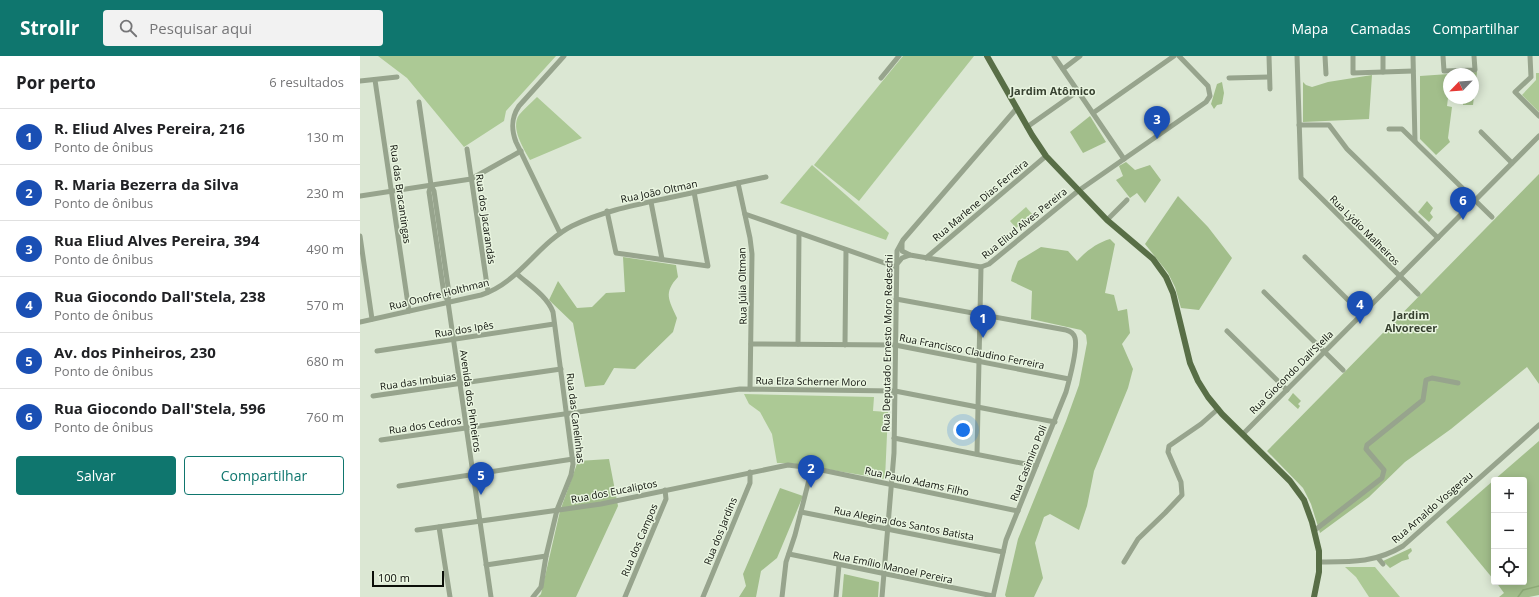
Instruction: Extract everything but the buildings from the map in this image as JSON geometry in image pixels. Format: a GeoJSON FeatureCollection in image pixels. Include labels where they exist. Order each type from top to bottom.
{"type":"FeatureCollection","features":[{"type":"Feature","properties":{"kind":"main road"},"geometry":{"type":"LineString","coordinates":[[987,56],[1027,127],[1046,156],[1107,220],[1153,258],[1166,277],[1173,293],[1194,373],[1203,390],[1218,409],[1295,487],[1307,507],[1315,530],[1320,562],[1318,582],[1314,597]]}},
{"type":"Feature","properties":{"kind":"street"},"geometry":{"type":"LineString","coordinates":[[560,233],[513,131],[514,115],[519,106],[564,56]]}},
{"type":"Feature","properties":{"kind":"street"},"geometry":{"type":"LineString","coordinates":[[881,78],[899,56]]}},
{"type":"Feature","properties":{"kind":"street"},"geometry":{"type":"LineString","coordinates":[[1054,56],[1124,159]]}},
{"type":"Feature","properties":{"kind":"street"},"geometry":{"type":"LineString","coordinates":[[1063,68],[1080,56]]}},
{"type":"Feature","properties":{"kind":"street"},"geometry":{"type":"LineString","coordinates":[[1093,113],[1174,56]]}},
{"type":"Feature","properties":{"kind":"street","name":"Rua Eliud Alves Pereira"},"geometry":{"type":"LineString","coordinates":[[976,454],[981,267],[994,261],[1078,191],[1202,105],[1210,96],[1208,86],[1179,56]]}},
{"type":"Feature","properties":{"kind":"street"},"geometry":{"type":"LineString","coordinates":[[1269,56],[1270,89]]}},
{"type":"Feature","properties":{"kind":"street"},"geometry":{"type":"LineString","coordinates":[[1297,56],[1299,125],[1329,125],[1347,150],[1438,238]]}},
{"type":"Feature","properties":{"kind":"street"},"geometry":{"type":"LineString","coordinates":[[1326,56],[1326,74]]}},
{"type":"Feature","properties":{"kind":"street"},"geometry":{"type":"LineString","coordinates":[[1353,56],[1354,73],[1413,71]]}},
{"type":"Feature","properties":{"kind":"street"},"geometry":{"type":"LineString","coordinates":[[1383,56],[1383,72]]}},
{"type":"Feature","properties":{"kind":"street"},"geometry":{"type":"LineString","coordinates":[[1412,56],[1415,141]]}},
{"type":"Feature","properties":{"kind":"street"},"geometry":{"type":"LineString","coordinates":[[1444,56],[1444,71],[1475,70],[1474,56]]}},
{"type":"Feature","properties":{"kind":"street"},"geometry":{"type":"LineString","coordinates":[[1530,56],[1531,76],[1515,92],[1539,116]]}},
{"type":"Feature","properties":{"kind":"street"},"geometry":{"type":"LineString","coordinates":[[360,81],[397,77]]}},
{"type":"Feature","properties":{"kind":"street"},"geometry":{"type":"LineString","coordinates":[[1229,78],[1269,77]]}},
{"type":"Feature","properties":{"kind":"street","name":"Rua das Bracantingas"},"geometry":{"type":"LineString","coordinates":[[375,80],[409,311]]}},
{"type":"Feature","properties":{"kind":"street"},"geometry":{"type":"LineString","coordinates":[[1027,127],[1078,91]]}},
{"type":"Feature","properties":{"kind":"street","name":"Avenida dos Pinheiros"},"geometry":{"type":"LineString","coordinates":[[419,102],[431,185],[429,192],[444,294],[448,302],[491,597]]}},
{"type":"Feature","properties":{"kind":"street","name":"Rua Deputado Ernesto Moro Redeschi"},"geometry":{"type":"LineString","coordinates":[[882,597],[894,438],[897,251],[903,240],[1017,108]]}},
{"type":"Feature","properties":{"kind":"street","name":"Rua Lýdio Malheiros"},"geometry":{"type":"LineString","coordinates":[[1299,125],[1301,178],[1418,294]]}},
{"type":"Feature","properties":{"kind":"street"},"geometry":{"type":"LineString","coordinates":[[1389,129],[1402,128],[1492,217]]}},
{"type":"Feature","properties":{"kind":"street"},"geometry":{"type":"LineString","coordinates":[[1481,132],[1512,163]]}},
{"type":"Feature","properties":{"kind":"street","name":"Rua Giocondo Dall'Stella"},"geometry":{"type":"LineString","coordinates":[[1243,434],[1539,136]]}},
{"type":"Feature","properties":{"kind":"street","name":"Rua dos Jacarandás"},"geometry":{"type":"LineString","coordinates":[[467,149],[488,292]]}},
{"type":"Feature","properties":{"kind":"street"},"geometry":{"type":"LineString","coordinates":[[360,196],[471,179],[521,150]]}},
{"type":"Feature","properties":{"kind":"street","name":"Rua Marlene Dias Ferreira"},"geometry":{"type":"LineString","coordinates":[[926,258],[1046,156]]}},
{"type":"Feature","properties":{"kind":"street","name":"Rua João Oltman"},"geometry":{"type":"LineString","coordinates":[[560,233],[607,211],[766,177]]}},
{"type":"Feature","properties":{"kind":"street","name":"Rua Júlia Oltman"},"geometry":{"type":"LineString","coordinates":[[738,183],[752,254],[750,389]]}},
{"type":"Feature","properties":{"kind":"street"},"geometry":{"type":"LineString","coordinates":[[607,211],[616,252],[708,266],[694,192]]}},
{"type":"Feature","properties":{"kind":"street"},"geometry":{"type":"LineString","coordinates":[[1107,220],[1127,200]]}},
{"type":"Feature","properties":{"kind":"street"},"geometry":{"type":"LineString","coordinates":[[651,202],[662,259]]}},
{"type":"Feature","properties":{"kind":"street"},"geometry":{"type":"LineString","coordinates":[[745,214],[896,267],[900,259],[910,255]]}},
{"type":"Feature","properties":{"kind":"street","name":"Rua Onofre Holthman"},"geometry":{"type":"LineString","coordinates":[[360,322],[488,292],[502,286],[517,274],[560,233]]}},
{"type":"Feature","properties":{"kind":"street"},"geometry":{"type":"LineString","coordinates":[[798,344],[799,233]]}},
{"type":"Feature","properties":{"kind":"street"},"geometry":{"type":"LineString","coordinates":[[360,236],[372,319]]}},
{"type":"Feature","properties":{"kind":"street"},"geometry":{"type":"LineString","coordinates":[[903,240],[901,245],[902,251],[910,255],[981,267]]}},
{"type":"Feature","properties":{"kind":"street"},"geometry":{"type":"LineString","coordinates":[[845,345],[846,250]]}},
{"type":"Feature","properties":{"kind":"street"},"geometry":{"type":"LineString","coordinates":[[1305,257],[1362,314]]}},
{"type":"Feature","properties":{"kind":"street","name":"Rua das Canelinhas"},"geometry":{"type":"LineString","coordinates":[[517,274],[548,302],[553,312],[573,459],[573,469],[557,510],[540,587],[533,597]]}},
{"type":"Feature","properties":{"kind":"street"},"geometry":{"type":"LineString","coordinates":[[1264,292],[1343,370]]}},
{"type":"Feature","properties":{"kind":"street"},"geometry":{"type":"LineString","coordinates":[[896,299],[980,315]]}},
{"type":"Feature","properties":{"kind":"street","name":"Rua Casimiro Poli"},"geometry":{"type":"LineString","coordinates":[[980,315],[1066,330],[1074,336],[1076,344],[1069,379],[1054,422],[1003,552],[993,597]]}},
{"type":"Feature","properties":{"kind":"street","name":"Rua dos Ipês"},"geometry":{"type":"LineString","coordinates":[[377,351],[554,324]]}},
{"type":"Feature","properties":{"kind":"street"},"geometry":{"type":"LineString","coordinates":[[1227,331],[1287,390]]}},
{"type":"Feature","properties":{"kind":"street","name":"Rua Francisco Claudino Ferreira"},"geometry":{"type":"LineString","coordinates":[[751,344],[895,345],[1069,379]]}},
{"type":"Feature","properties":{"kind":"street","name":"Rua das Imbuias"},"geometry":{"type":"LineString","coordinates":[[373,396],[560,369]]}},
{"type":"Feature","properties":{"kind":"street"},"geometry":{"type":"LineString","coordinates":[[1315,530],[1382,478],[1384,470],[1366,449],[1367,445],[1423,400],[1426,380],[1432,378],[1458,383]]}},
{"type":"Feature","properties":{"kind":"street","name":"Rua Elza Scherner Moro"},"geometry":{"type":"LineString","coordinates":[[567,414],[734,390],[895,391],[1054,422]]}},
{"type":"Feature","properties":{"kind":"street"},"geometry":{"type":"LineString","coordinates":[[1124,562],[1138,539],[1165,514],[1182,495],[1181,482],[1168,452],[1169,446],[1201,424],[1218,409]]}},
{"type":"Feature","properties":{"kind":"street","name":"Rua dos Cedros"},"geometry":{"type":"LineString","coordinates":[[381,440],[567,414]]}},
{"type":"Feature","properties":{"kind":"street","name":"Rua Arnaldo Vosgerau"},"geometry":{"type":"LineString","coordinates":[[1320,562],[1354,562],[1378,558],[1413,542],[1539,425]]}},
{"type":"Feature","properties":{"kind":"street"},"geometry":{"type":"LineString","coordinates":[[894,438],[1036,466]]}},
{"type":"Feature","properties":{"kind":"street"},"geometry":{"type":"LineString","coordinates":[[399,486],[573,459]]}},
{"type":"Feature","properties":{"kind":"street","name":"Rua dos Eucaliptos"},"geometry":{"type":"LineString","coordinates":[[417,530],[606,503],[788,464],[812,468]]}},
{"type":"Feature","properties":{"kind":"street"},"geometry":{"type":"LineString","coordinates":[[782,597],[786,562],[812,468]]}},
{"type":"Feature","properties":{"kind":"street","name":"Rua Paulo Adams Filho"},"geometry":{"type":"LineString","coordinates":[[812,468],[1018,511]]}},
{"type":"Feature","properties":{"kind":"street","name":"Rua dos Jardins"},"geometry":{"type":"LineString","coordinates":[[703,597],[750,483],[750,472]]}},
{"type":"Feature","properties":{"kind":"street","name":"Rua dos Campos"},"geometry":{"type":"LineString","coordinates":[[625,597],[666,499],[665,490]]}},
{"type":"Feature","properties":{"kind":"street","name":"Rua Alegina dos Santos Batista"},"geometry":{"type":"LineString","coordinates":[[801,512],[1003,552]]}},
{"type":"Feature","properties":{"kind":"street"},"geometry":{"type":"LineString","coordinates":[[439,527],[450,597]]}},
{"type":"Feature","properties":{"kind":"street","name":"Rua Emílio Manoel Pereira"},"geometry":{"type":"LineString","coordinates":[[789,554],[993,597]]}},
{"type":"Feature","properties":{"kind":"street"},"geometry":{"type":"LineString","coordinates":[[486,564],[546,556]]}},
{"type":"Feature","properties":{"kind":"street"},"geometry":{"type":"LineString","coordinates":[[1378,558],[1383,564]]}},
{"type":"Feature","properties":{"kind":"street"},"geometry":{"type":"LineString","coordinates":[[836,597],[839,565]]}},
{"type":"Feature","properties":{"kind":"green space"},"geometry":{"type":"Polygon","coordinates":[[[378,56],[556,56],[506,111],[504,121],[464,147],[407,78],[378,56]]]}},
{"type":"Feature","properties":{"kind":"green space"},"geometry":{"type":"Polygon","coordinates":[[[903,56],[974,56],[859,201],[814,165],[903,56]]]}},
{"type":"Feature","properties":{"kind":"green space"},"geometry":{"type":"Polygon","coordinates":[[[1536,73],[1539,73],[1539,112],[1522,95],[1536,80],[1536,73]]]}},
{"type":"Feature","properties":{"kind":"green space"},"geometry":{"type":"Polygon","coordinates":[[[1443,74],[1443,104],[1447,104],[1447,106],[1452,107],[1448,138],[1450,142],[1436,155],[1420,139],[1420,76],[1443,74]]]}},
{"type":"Feature","properties":{"kind":"green space"},"geometry":{"type":"Polygon","coordinates":[[[1372,75],[1369,119],[1303,122],[1303,82],[1312,87],[1328,82],[1372,75]]]}},
{"type":"Feature","properties":{"kind":"green space"},"geometry":{"type":"Polygon","coordinates":[[[1222,82],[1224,93],[1222,104],[1217,105],[1214,109],[1211,104],[1217,84],[1222,82]]]}},
{"type":"Feature","properties":{"kind":"green space"},"geometry":{"type":"Polygon","coordinates":[[[537,97],[582,138],[530,160],[519,138],[516,126],[519,115],[537,97]]]}},
{"type":"Feature","properties":{"kind":"green space"},"geometry":{"type":"Polygon","coordinates":[[[1463,104],[1473,104],[1473,105],[1463,104]]]}},
{"type":"Feature","properties":{"kind":"green space"},"geometry":{"type":"Polygon","coordinates":[[[1090,116],[1106,142],[1083,153],[1070,132],[1090,116]]]}},
{"type":"Feature","properties":{"kind":"green space"},"geometry":{"type":"Polygon","coordinates":[[[1126,162],[1135,170],[1150,165],[1161,180],[1145,203],[1137,193],[1130,198],[1116,180],[1123,176],[1119,166],[1126,162]]]}},
{"type":"Feature","properties":{"kind":"green space"},"geometry":{"type":"Polygon","coordinates":[[[812,165],[889,233],[886,240],[780,203],[812,165]]]}},
{"type":"Feature","properties":{"kind":"green space"},"geometry":{"type":"Polygon","coordinates":[[[1539,174],[1539,384],[1527,367],[1451,429],[1405,462],[1369,497],[1320,533],[1311,504],[1303,488],[1267,451],[1539,174]]]}},
{"type":"Feature","properties":{"kind":"green space"},"geometry":{"type":"Polygon","coordinates":[[[1178,196],[1208,227],[1232,258],[1199,310],[1181,308],[1175,287],[1168,273],[1145,244],[1178,196]]]}},
{"type":"Feature","properties":{"kind":"green space"},"geometry":{"type":"Polygon","coordinates":[[[1427,201],[1433,208],[1430,213],[1433,217],[1429,222],[1418,212],[1427,201]]]}},
{"type":"Feature","properties":{"kind":"green space"},"geometry":{"type":"Polygon","coordinates":[[[1026,207],[1032,214],[1016,228],[1010,221],[1026,207]]]}},
{"type":"Feature","properties":{"kind":"green space"},"geometry":{"type":"Polygon","coordinates":[[[1110,239],[1115,244],[1105,293],[1114,295],[1118,311],[1127,309],[1130,333],[1122,344],[1133,369],[1128,388],[1094,471],[1087,506],[1079,530],[1050,514],[1044,517],[1035,543],[1043,578],[1034,597],[1006,597],[1005,595],[1018,539],[1079,385],[1087,343],[1086,335],[1081,330],[1031,319],[1032,291],[1011,281],[1012,276],[1018,261],[1041,247],[1068,251],[1077,261],[1092,248],[1110,239]]]}},
{"type":"Feature","properties":{"kind":"green space"},"geometry":{"type":"Polygon","coordinates":[[[623,257],[676,265],[678,277],[670,288],[669,292],[670,301],[677,318],[673,332],[635,369],[614,368],[604,385],[585,387],[573,323],[549,300],[558,281],[577,308],[592,307],[606,293],[625,292],[623,257]]]}},
{"type":"Feature","properties":{"kind":"green space"},"geometry":{"type":"Polygon","coordinates":[[[1293,393],[1301,401],[1298,404],[1300,406],[1298,409],[1288,400],[1293,393]]]}},
{"type":"Feature","properties":{"kind":"green space"},"geometry":{"type":"Polygon","coordinates":[[[744,394],[874,397],[873,411],[888,412],[885,479],[790,463],[777,463],[772,434],[760,412],[749,404],[744,394]]]}},
{"type":"Feature","properties":{"kind":"green space"},"geometry":{"type":"Polygon","coordinates":[[[1539,441],[1539,595],[1529,597],[1499,597],[1504,593],[1498,585],[1527,585],[1527,477],[1497,477],[1539,441]]]}},
{"type":"Feature","properties":{"kind":"green space"},"geometry":{"type":"Polygon","coordinates":[[[609,459],[618,506],[576,597],[538,597],[541,594],[560,511],[578,461],[609,459]]]}},
{"type":"Feature","properties":{"kind":"green space"},"geometry":{"type":"Polygon","coordinates":[[[1491,483],[1491,576],[1446,522],[1491,483]]]}},
{"type":"Feature","properties":{"kind":"green space"},"geometry":{"type":"Polygon","coordinates":[[[780,488],[803,496],[777,558],[761,571],[756,597],[739,597],[746,586],[743,574],[780,488]]]}},
{"type":"Feature","properties":{"kind":"green space"},"geometry":{"type":"Polygon","coordinates":[[[1411,548],[1412,551],[1408,555],[1409,559],[1390,568],[1383,561],[1411,548]]]}},
{"type":"Feature","properties":{"kind":"green space"},"geometry":{"type":"Polygon","coordinates":[[[1345,567],[1375,567],[1400,597],[1369,597],[1356,577],[1345,567]]]}},
{"type":"Feature","properties":{"kind":"green space"},"geometry":{"type":"Polygon","coordinates":[[[844,574],[879,582],[878,597],[842,597],[844,574]]]}},
{"type":"Feature","properties":{"kind":"waterway"},"geometry":{"type":"LineString","coordinates":[[1518,597],[1523,590],[1539,586]]}},
{"type":"Feature","properties":{"kind":"place","name":"Rua Eliud Alves Pereira, 394"},"geometry":{"type":"Point","coordinates":[1157,139]}},
{"type":"Feature","properties":{"kind":"place","name":"Rua Giocondo Dall'Stela, 596"},"geometry":{"type":"Point","coordinates":[1463,220]}},
{"type":"Feature","properties":{"kind":"place","name":"Rua Giocondo Dall'Stela, 238"},"geometry":{"type":"Point","coordinates":[1360,324]}},
{"type":"Feature","properties":{"kind":"place","name":"R. Eliud Alves Pereira, 216"},"geometry":{"type":"Point","coordinates":[983,338]}},
{"type":"Feature","properties":{"kind":"place","name":"R. Maria Bezerra da Silva"},"geometry":{"type":"Point","coordinates":[811,488]}},
{"type":"Feature","properties":{"kind":"place","name":"Av. dos Pinheiros, 230"},"geometry":{"type":"Point","coordinates":[481,495]}},
{"type":"Feature","properties":{"kind":"district","name":"Jardim Atômico"},"geometry":{"type":"Point","coordinates":[1053,90]}},
{"type":"Feature","properties":{"kind":"district","name":"Jardim Alvorecer"},"geometry":{"type":"Point","coordinates":[1411,320]}}]}
